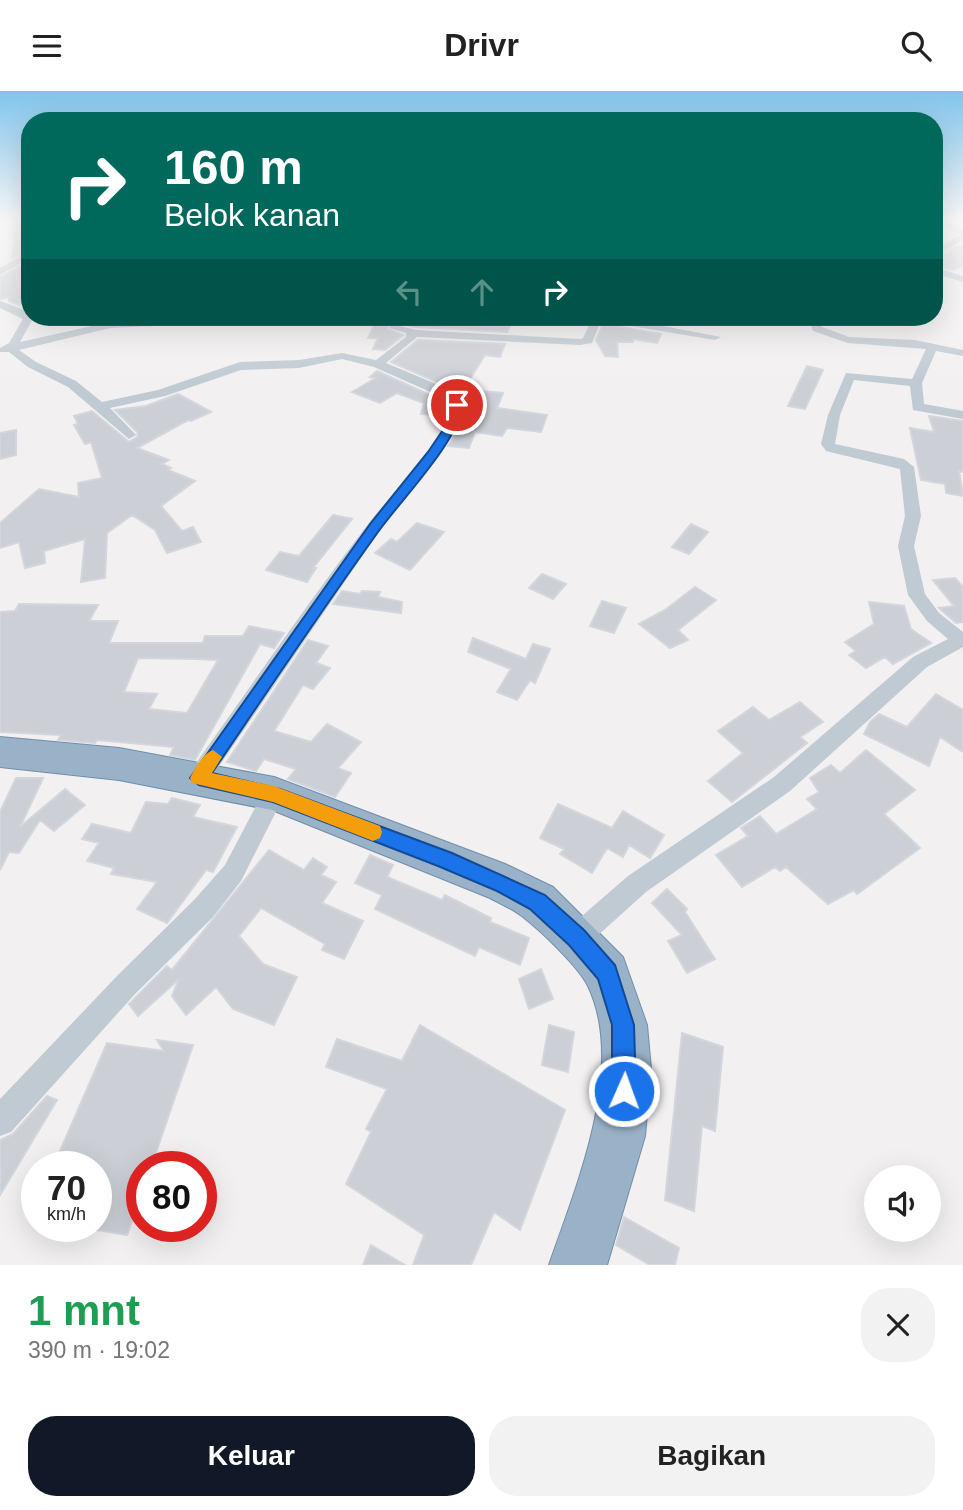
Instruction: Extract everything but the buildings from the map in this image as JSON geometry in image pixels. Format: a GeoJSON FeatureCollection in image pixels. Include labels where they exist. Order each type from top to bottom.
{"type":"FeatureCollection","features":[{"type":"Feature","properties":{"kind":"highway"},"geometry":{"type":"LineString","coordinates":[[0,752],[119,764],[274,794],[505,884],[537,902],[576,938],[607,973],[623,1025],[626,1069],[620,1136],[578,1265]]}},
{"type":"Feature","properties":{"kind":"street"},"geometry":{"type":"LineString","coordinates":[[946,274],[963,279]]}},
{"type":"Feature","properties":{"kind":"street"},"geometry":{"type":"LineString","coordinates":[[0,304],[21,313]]}},
{"type":"Feature","properties":{"kind":"street"},"geometry":{"type":"LineString","coordinates":[[5,350],[22,326]]}},
{"type":"Feature","properties":{"kind":"street"},"geometry":{"type":"LineString","coordinates":[[5,350],[106,326]]}},
{"type":"Feature","properties":{"kind":"street"},"geometry":{"type":"LineString","coordinates":[[396,326],[395,330],[413,333],[580,342],[588,341],[595,326]]}},
{"type":"Feature","properties":{"kind":"street"},"geometry":{"type":"LineString","coordinates":[[651,326],[715,337]]}},
{"type":"Feature","properties":{"kind":"street"},"geometry":{"type":"LineString","coordinates":[[816,326],[817,329],[845,339],[933,345],[963,353]]}},
{"type":"Feature","properties":{"kind":"street"},"geometry":{"type":"LineString","coordinates":[[377,365],[412,338],[413,333]]}},
{"type":"Feature","properties":{"kind":"street"},"geometry":{"type":"LineString","coordinates":[[933,345],[916,383],[920,412],[963,415]]}},
{"type":"Feature","properties":{"kind":"street"},"geometry":{"type":"LineString","coordinates":[[5,350],[40,371],[75,386],[98,407],[120,421],[129,435]]}},
{"type":"Feature","properties":{"kind":"street"},"geometry":{"type":"LineString","coordinates":[[98,407],[161,393],[240,366],[299,364],[342,356],[377,365],[454,396],[457,401],[456,418],[432,454],[374,527],[199,778]]}},
{"type":"Feature","properties":{"kind":"street"},"geometry":{"type":"LineString","coordinates":[[576,938],[637,884],[782,784],[920,662],[962,639],[933,617],[917,595],[906,546],[913,516],[907,467],[899,462],[831,448],[828,444],[834,415],[850,376],[916,383]]}},
{"type":"Feature","properties":{"kind":"street"},"geometry":{"type":"LineString","coordinates":[[0,1121],[126,985],[204,908],[233,873],[274,794]]}},
{"type":"Feature","properties":{"kind":"slow traffic"},"geometry":{"type":"LineString","coordinates":[[213,757],[199,778],[274,794],[373,832]]}},
{"type":"Feature","properties":{"kind":"route"},"geometry":{"type":"LineString","coordinates":[[457,405],[456,418],[432,454],[374,527],[199,778],[274,794],[505,884],[537,902],[576,938],[607,973],[623,1025],[626,1069],[624,1091]]}}]}
